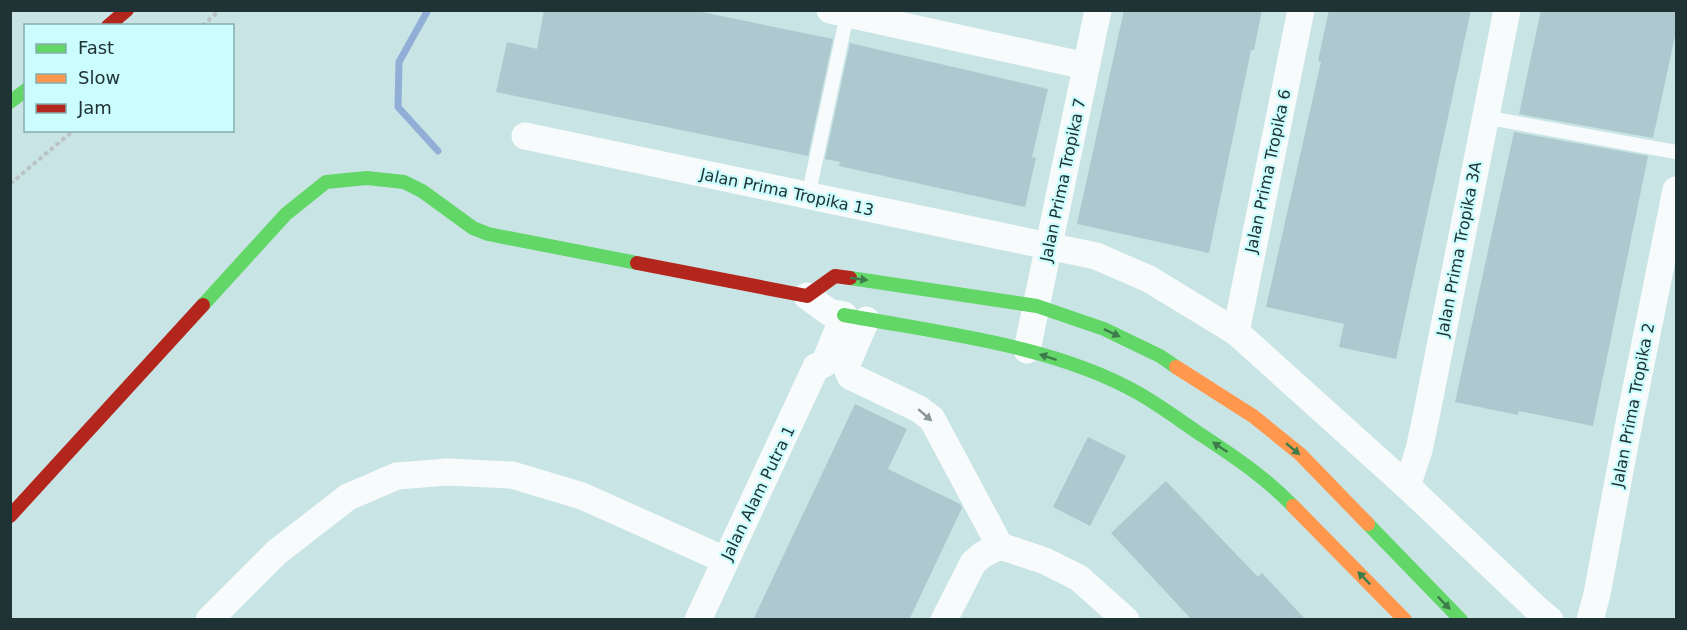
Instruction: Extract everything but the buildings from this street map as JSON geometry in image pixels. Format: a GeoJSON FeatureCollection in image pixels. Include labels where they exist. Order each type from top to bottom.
{"type":"FeatureCollection","features":[{"type":"Feature","properties":{"kind":"main road"},"geometry":{"type":"LineString","coordinates":[[110,24],[127,10]]}},
{"type":"Feature","properties":{"kind":"main road"},"geometry":{"type":"LineString","coordinates":[[10,102],[24,92]]}},
{"type":"Feature","properties":{"kind":"main road"},"geometry":{"type":"LineString","coordinates":[[10,516],[286,214],[326,182],[367,178],[404,183],[422,191],[473,228],[488,234],[807,296],[835,276],[1037,306],[1104,329],[1160,356],[1253,416],[1300,454],[1461,620]]}},
{"type":"Feature","properties":{"kind":"main road"},"geometry":{"type":"LineString","coordinates":[[846,316],[1027,350],[1090,370],[1138,393],[1224,450],[1277,489],[1405,620]]}},
{"type":"Feature","properties":{"kind":"street","name":"Jalan Prima Tropika 7"},"geometry":{"type":"LineString","coordinates":[[1027,350],[1098,10]]}},
{"type":"Feature","properties":{"kind":"street","name":"Jalan Prima Tropika 6"},"geometry":{"type":"LineString","coordinates":[[1236,332],[1301,10]]}},
{"type":"Feature","properties":{"kind":"street","name":"Jalan Prima Tropika 3A"},"geometry":{"type":"LineString","coordinates":[[1407,486],[1419,450],[1427,412],[1507,10]]}},
{"type":"Feature","properties":{"kind":"street"},"geometry":{"type":"LineString","coordinates":[[842,12],[1086,66]]}},
{"type":"Feature","properties":{"kind":"street","name":"Jalan Prima Tropika 13"},"geometry":{"type":"LineString","coordinates":[[525,136],[1096,256],[1149,279],[1236,332],[1551,620]]}},
{"type":"Feature","properties":{"kind":"street","name":"Jalan Prima Tropika 2"},"geometry":{"type":"LineString","coordinates":[[1590,620],[1677,190]]}},
{"type":"Feature","properties":{"kind":"street"},"geometry":{"type":"LineString","coordinates":[[807,296],[846,316],[846,366],[850,376],[920,409],[932,419],[1000,546],[1045,561],[1078,578],[1126,620]]}},
{"type":"Feature","properties":{"kind":"street","name":"Jalan Alam Putra 1"},"geometry":{"type":"LineString","coordinates":[[698,620],[816,367],[824,364],[846,316]]}},
{"type":"Feature","properties":{"kind":"street"},"geometry":{"type":"LineString","coordinates":[[209,620],[277,552],[348,497],[397,476],[448,472],[512,474],[582,496],[725,560]]}},
{"type":"Feature","properties":{"kind":"street"},"geometry":{"type":"LineString","coordinates":[[945,620],[972,563],[1000,546]]}},
{"type":"Feature","properties":{"kind":"lane"},"geometry":{"type":"LineString","coordinates":[[808,197],[842,12]]}},
{"type":"Feature","properties":{"kind":"lane"},"geometry":{"type":"LineString","coordinates":[[1484,117],[1677,152]]}},
{"type":"Feature","properties":{"kind":"path"},"geometry":{"type":"LineString","coordinates":[[204,24],[220,10]]}},
{"type":"Feature","properties":{"kind":"path"},"geometry":{"type":"LineString","coordinates":[[10,184],[72,132]]}},
{"type":"Feature","properties":{"kind":"waterway"},"geometry":{"type":"LineString","coordinates":[[428,10],[399,62],[398,107],[438,151]]}},
{"type":"Feature","properties":{"kind":"traffic: fast"},"geometry":{"type":"LineString","coordinates":[[10,102],[24,92]]}},
{"type":"Feature","properties":{"kind":"traffic: fast"},"geometry":{"type":"LineString","coordinates":[[203,305],[286,214],[326,182],[367,178],[404,182],[422,191],[473,228],[488,234],[637,263]]}},
{"type":"Feature","properties":{"kind":"traffic: fast"},"geometry":{"type":"LineString","coordinates":[[850,278],[1037,306],[1104,329],[1160,356],[1176,367]]}},
{"type":"Feature","properties":{"kind":"traffic: fast"},"geometry":{"type":"LineString","coordinates":[[844,315],[957,335],[1033,352],[1105,377],[1147,398],[1227,452],[1262,478],[1293,506]]}},
{"type":"Feature","properties":{"kind":"traffic: fast"},"geometry":{"type":"LineString","coordinates":[[1368,524],[1461,620]]}},
{"type":"Feature","properties":{"kind":"traffic: slow"},"geometry":{"type":"LineString","coordinates":[[1176,367],[1253,416],[1300,454],[1368,524]]}},
{"type":"Feature","properties":{"kind":"traffic: slow"},"geometry":{"type":"LineString","coordinates":[[1293,506],[1405,620]]}},
{"type":"Feature","properties":{"kind":"traffic: jam"},"geometry":{"type":"LineString","coordinates":[[110,24],[127,10]]}},
{"type":"Feature","properties":{"kind":"traffic: jam"},"geometry":{"type":"LineString","coordinates":[[637,263],[807,296],[835,276],[850,278]]}},
{"type":"Feature","properties":{"kind":"traffic: jam"},"geometry":{"type":"LineString","coordinates":[[10,516],[203,305]]}}]}
